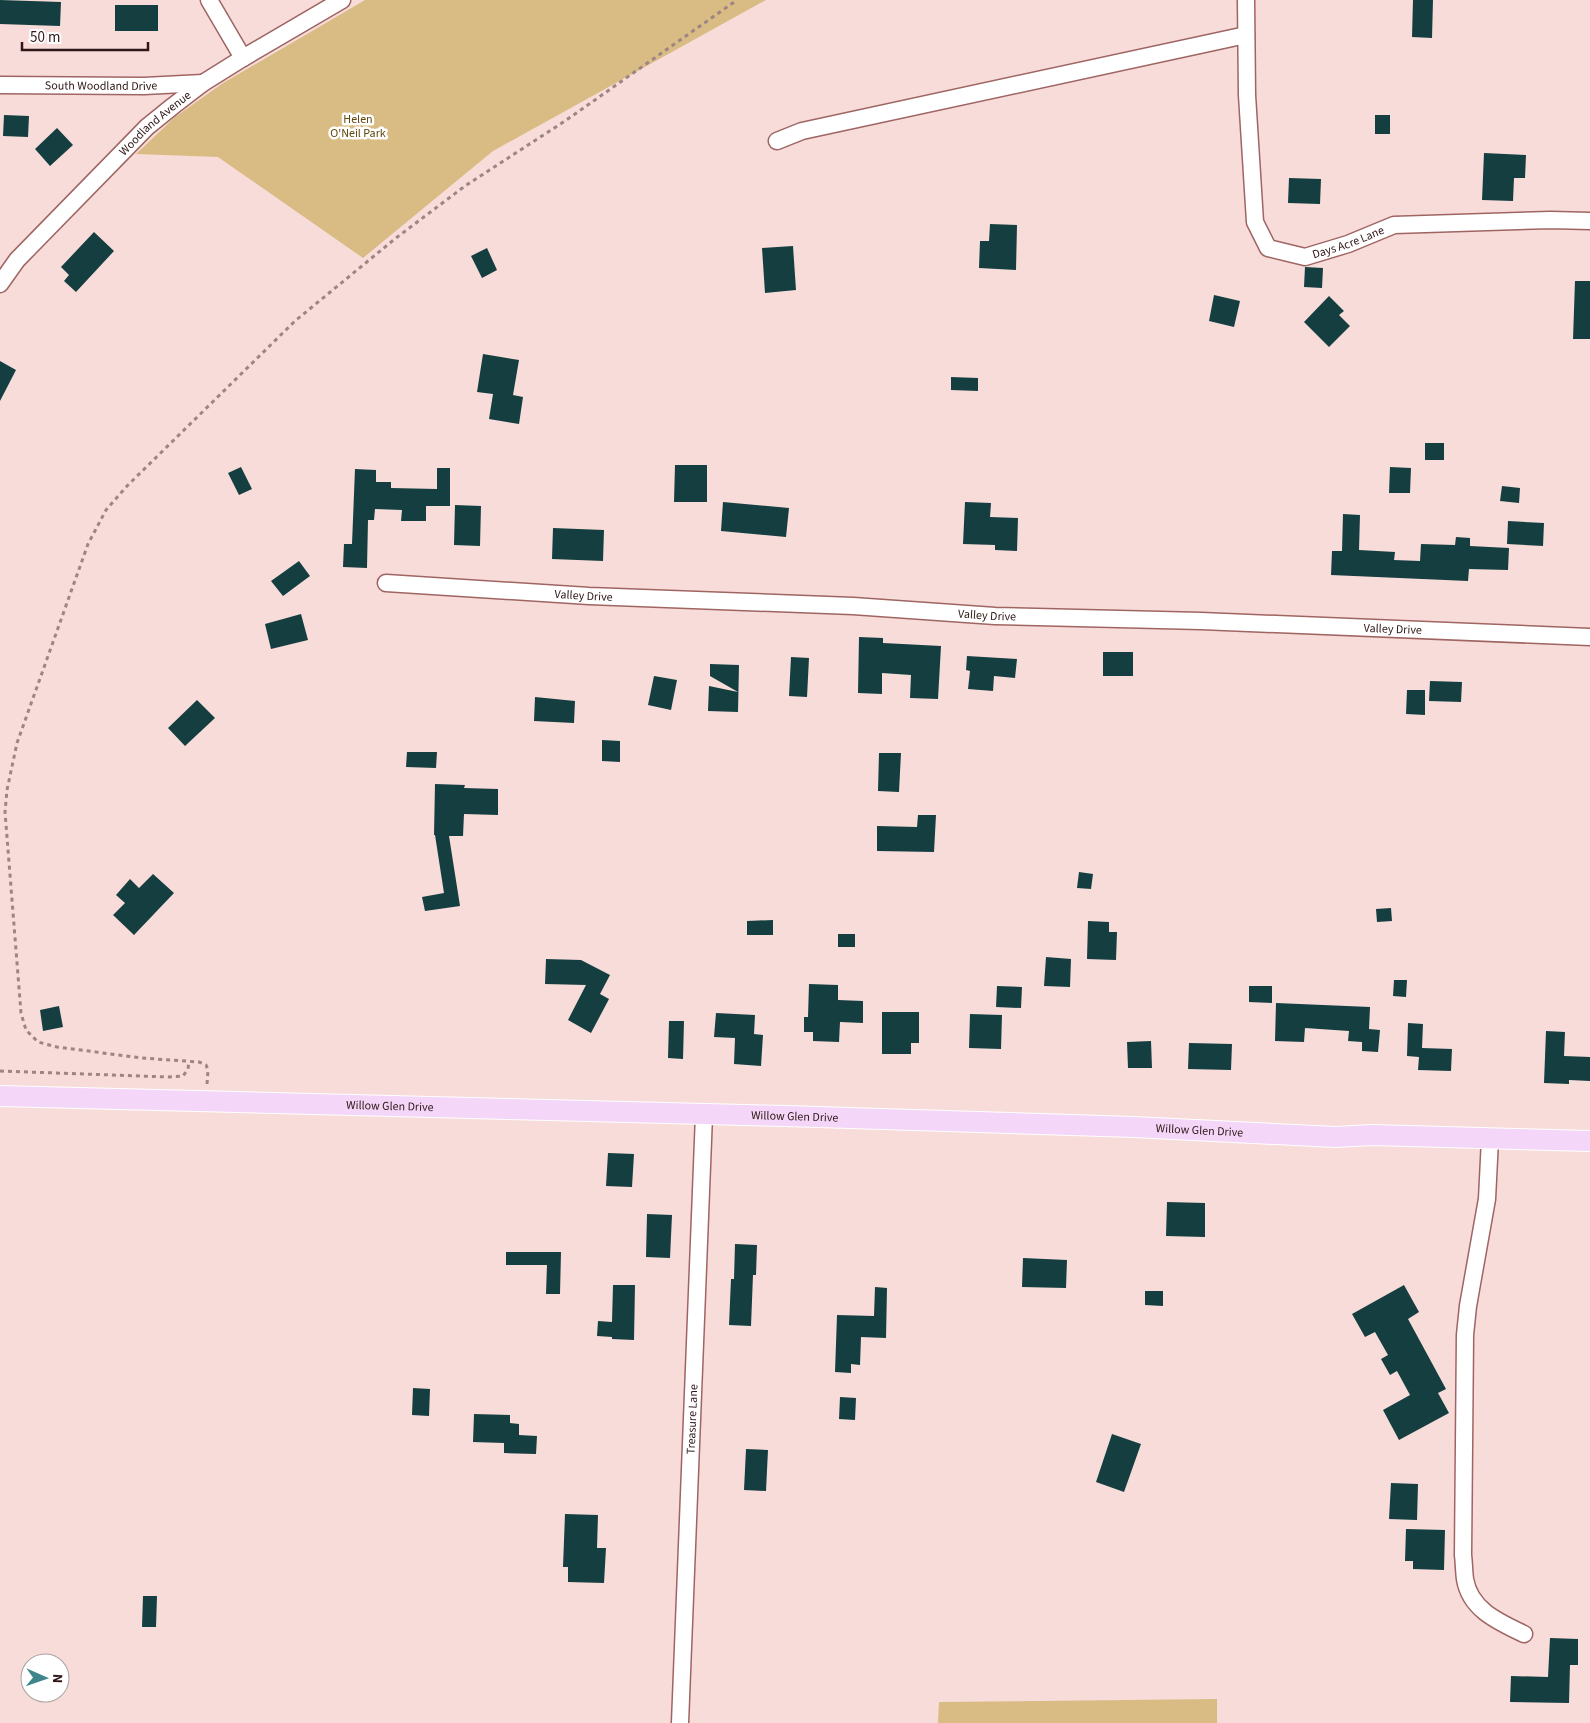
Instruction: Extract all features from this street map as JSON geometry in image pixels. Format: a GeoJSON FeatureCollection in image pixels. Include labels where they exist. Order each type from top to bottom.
{"type":"FeatureCollection","features":[{"type":"Feature","properties":{"kind":"main road","name":"Willow Glen Drive"},"geometry":{"type":"LineString","coordinates":[[0,1096],[207,1100],[1124,1127],[1335,1137],[1372,1136],[1590,1142]]}},
{"type":"Feature","properties":{"kind":"street"},"geometry":{"type":"LineString","coordinates":[[210,0],[243,58]]}},
{"type":"Feature","properties":{"kind":"street","name":"Woodland Avenue"},"geometry":{"type":"LineString","coordinates":[[0,284],[17,260],[147,127],[203,83],[342,0]]}},
{"type":"Feature","properties":{"kind":"street","name":"Days Acre Lane"},"geometry":{"type":"LineString","coordinates":[[1246,0],[1247,96],[1255,222],[1268,248],[1305,257],[1348,244],[1394,225],[1551,220],[1590,221]]}},
{"type":"Feature","properties":{"kind":"street"},"geometry":{"type":"LineString","coordinates":[[777,141],[802,130],[1246,35]]}},
{"type":"Feature","properties":{"kind":"street","name":"South Woodland Drive"},"geometry":{"type":"LineString","coordinates":[[0,85],[144,86],[203,83]]}},
{"type":"Feature","properties":{"kind":"street","name":"Valley Drive"},"geometry":{"type":"LineString","coordinates":[[386,583],[589,596],[853,606],[995,616],[1201,621],[1590,638]]}},
{"type":"Feature","properties":{"kind":"street","name":"Treasure Lane"},"geometry":{"type":"LineString","coordinates":[[680,1723],[704,1115]]}},
{"type":"Feature","properties":{"kind":"street"},"geometry":{"type":"LineString","coordinates":[[1490,1139],[1487,1199],[1468,1306],[1465,1335],[1463,1556],[1465,1581],[1472,1599],[1486,1614],[1524,1634]]}},
{"type":"Feature","properties":{"kind":"path"},"geometry":{"type":"LineString","coordinates":[[207,1100],[208,1070],[206,1065],[199,1062],[142,1058],[50,1046],[38,1042],[26,1030],[21,1013],[5,812],[7,790],[17,743],[88,544],[106,510],[127,486],[295,321],[396,238],[465,186],[565,122],[737,0]]}},
{"type":"Feature","properties":{"kind":"path"},"geometry":{"type":"LineString","coordinates":[[0,1071],[168,1077],[184,1076],[188,1069],[189,1061]]}},
{"type":"Feature","properties":{"kind":"green space","name":"Helen O'Neil Park"},"geometry":{"type":"Polygon","coordinates":[[[365,0],[766,0],[493,151],[363,258],[218,157],[136,154],[175,117],[223,83],[365,0]]]}},
{"type":"Feature","properties":{"kind":"green space"},"geometry":{"type":"Polygon","coordinates":[[[1217,1699],[1217,1723],[938,1723],[939,1702],[1217,1699]]]}},
{"type":"Feature","properties":{"kind":"building"},"geometry":{"type":"Polygon","coordinates":[[[0,0],[61,2],[60,26],[0,24],[0,0]]]}},
{"type":"Feature","properties":{"kind":"building"},"geometry":{"type":"Polygon","coordinates":[[[1413,0],[1433,0],[1432,38],[1412,37],[1413,0]]]}},
{"type":"Feature","properties":{"kind":"building"},"geometry":{"type":"Polygon","coordinates":[[[115,5],[158,5],[158,31],[115,31],[115,5]]]}},
{"type":"Feature","properties":{"kind":"building"},"geometry":{"type":"Polygon","coordinates":[[[4,115],[29,116],[28,137],[3,136],[4,115]]]}},
{"type":"Feature","properties":{"kind":"building"},"geometry":{"type":"Polygon","coordinates":[[[1375,115],[1390,115],[1390,134],[1375,134],[1375,115]]]}},
{"type":"Feature","properties":{"kind":"building"},"geometry":{"type":"Polygon","coordinates":[[[57,128],[73,145],[50,166],[35,149],[57,128]]]}},
{"type":"Feature","properties":{"kind":"building"},"geometry":{"type":"Polygon","coordinates":[[[1484,153],[1526,155],[1525,178],[1514,178],[1513,201],[1482,200],[1484,153]]]}},
{"type":"Feature","properties":{"kind":"building"},"geometry":{"type":"Polygon","coordinates":[[[1289,178],[1321,179],[1320,204],[1288,203],[1289,178]]]}},
{"type":"Feature","properties":{"kind":"building"},"geometry":{"type":"Polygon","coordinates":[[[990,224],[1017,225],[1016,270],[979,268],[980,241],[989,241],[990,224]]]}},
{"type":"Feature","properties":{"kind":"building"},"geometry":{"type":"Polygon","coordinates":[[[94,232],[114,251],[76,292],[64,281],[69,275],[61,267],[94,232]]]}},
{"type":"Feature","properties":{"kind":"building"},"geometry":{"type":"Polygon","coordinates":[[[793,246],[796,290],[765,293],[762,248],[793,246]]]}},
{"type":"Feature","properties":{"kind":"building"},"geometry":{"type":"Polygon","coordinates":[[[487,248],[497,270],[482,278],[471,256],[487,248]]]}},
{"type":"Feature","properties":{"kind":"building"},"geometry":{"type":"Polygon","coordinates":[[[1305,267],[1323,268],[1322,288],[1304,287],[1305,267]]]}},
{"type":"Feature","properties":{"kind":"building"},"geometry":{"type":"Polygon","coordinates":[[[1575,281],[1590,281],[1590,339],[1573,339],[1575,281]]]}},
{"type":"Feature","properties":{"kind":"building"},"geometry":{"type":"Polygon","coordinates":[[[1214,295],[1240,301],[1234,327],[1209,321],[1214,295]]]}},
{"type":"Feature","properties":{"kind":"building"},"geometry":{"type":"Polygon","coordinates":[[[1329,296],[1344,311],[1339,315],[1350,326],[1329,347],[1304,322],[1329,296]]]}},
{"type":"Feature","properties":{"kind":"building"},"geometry":{"type":"Polygon","coordinates":[[[483,354],[519,360],[513,395],[523,397],[519,424],[489,419],[493,394],[477,392],[483,354]]]}},
{"type":"Feature","properties":{"kind":"building"},"geometry":{"type":"Polygon","coordinates":[[[0,361],[16,370],[0,401],[0,361]]]}},
{"type":"Feature","properties":{"kind":"building"},"geometry":{"type":"Polygon","coordinates":[[[951,377],[978,378],[978,391],[951,390],[951,377]]]}},
{"type":"Feature","properties":{"kind":"building"},"geometry":{"type":"Polygon","coordinates":[[[1425,443],[1444,443],[1444,460],[1425,460],[1425,443]]]}},
{"type":"Feature","properties":{"kind":"building"},"geometry":{"type":"Polygon","coordinates":[[[675,465],[707,465],[707,502],[674,502],[675,465]]]}},
{"type":"Feature","properties":{"kind":"building"},"geometry":{"type":"Polygon","coordinates":[[[241,467],[252,489],[239,495],[228,473],[241,467]]]}},
{"type":"Feature","properties":{"kind":"building"},"geometry":{"type":"Polygon","coordinates":[[[1390,467],[1411,468],[1410,493],[1389,493],[1390,467]]]}},
{"type":"Feature","properties":{"kind":"building"},"geometry":{"type":"Polygon","coordinates":[[[437,468],[450,468],[450,506],[426,506],[426,521],[401,521],[402,510],[375,509],[374,520],[368,520],[367,568],[343,567],[344,544],[352,544],[355,469],[376,470],[376,482],[391,482],[391,488],[437,489],[437,468]]]}},
{"type":"Feature","properties":{"kind":"building"},"geometry":{"type":"Polygon","coordinates":[[[1502,486],[1520,488],[1519,503],[1500,501],[1502,486]]]}},
{"type":"Feature","properties":{"kind":"building"},"geometry":{"type":"Polygon","coordinates":[[[723,502],[789,508],[786,537],[721,531],[723,502]]]}},
{"type":"Feature","properties":{"kind":"building"},"geometry":{"type":"Polygon","coordinates":[[[965,502],[991,503],[990,517],[1018,518],[1017,551],[995,550],[995,545],[963,544],[965,502]]]}},
{"type":"Feature","properties":{"kind":"building"},"geometry":{"type":"Polygon","coordinates":[[[455,505],[481,506],[480,546],[454,545],[455,505]]]}},
{"type":"Feature","properties":{"kind":"building"},"geometry":{"type":"Polygon","coordinates":[[[1343,514],[1360,515],[1359,550],[1395,552],[1394,560],[1420,561],[1421,544],[1455,545],[1456,537],[1470,538],[1470,546],[1509,548],[1508,570],[1469,569],[1468,581],[1331,575],[1332,551],[1342,551],[1343,514]]]}},
{"type":"Feature","properties":{"kind":"building"},"geometry":{"type":"Polygon","coordinates":[[[1508,521],[1544,523],[1543,546],[1507,544],[1508,521]]]}},
{"type":"Feature","properties":{"kind":"building"},"geometry":{"type":"Polygon","coordinates":[[[553,528],[604,530],[603,561],[552,559],[553,528]]]}},
{"type":"Feature","properties":{"kind":"building"},"geometry":{"type":"Polygon","coordinates":[[[299,561],[310,576],[283,596],[271,581],[299,561]]]}},
{"type":"Feature","properties":{"kind":"building"},"geometry":{"type":"Polygon","coordinates":[[[301,614],[308,640],[271,649],[265,624],[301,614]]]}},
{"type":"Feature","properties":{"kind":"building"},"geometry":{"type":"Polygon","coordinates":[[[859,637],[883,638],[883,643],[941,646],[938,699],[910,698],[911,675],[882,673],[882,694],[858,693],[859,637]]]}},
{"type":"Feature","properties":{"kind":"building"},"geometry":{"type":"Polygon","coordinates":[[[1103,652],[1133,652],[1133,676],[1103,676],[1103,652]]]}},
{"type":"Feature","properties":{"kind":"building"},"geometry":{"type":"Polygon","coordinates":[[[967,656],[1017,659],[1015,678],[994,676],[993,691],[968,689],[970,671],[966,670],[967,656]]]}},
{"type":"Feature","properties":{"kind":"building"},"geometry":{"type":"Polygon","coordinates":[[[791,657],[809,658],[807,697],[789,696],[791,657]]]}},
{"type":"Feature","properties":{"kind":"building"},"geometry":{"type":"Polygon","coordinates":[[[710,664],[739,665],[738,712],[708,711],[709,686],[738,692],[710,676],[710,664]]]}},
{"type":"Feature","properties":{"kind":"building"},"geometry":{"type":"Polygon","coordinates":[[[654,676],[677,680],[671,710],[648,705],[654,676]]]}},
{"type":"Feature","properties":{"kind":"building"},"geometry":{"type":"Polygon","coordinates":[[[1430,681],[1462,682],[1461,702],[1429,701],[1430,681]]]}},
{"type":"Feature","properties":{"kind":"building"},"geometry":{"type":"Polygon","coordinates":[[[1407,690],[1425,690],[1425,715],[1406,714],[1407,690]]]}},
{"type":"Feature","properties":{"kind":"building"},"geometry":{"type":"Polygon","coordinates":[[[535,697],[575,701],[574,723],[534,721],[535,697]]]}},
{"type":"Feature","properties":{"kind":"building"},"geometry":{"type":"Polygon","coordinates":[[[197,700],[215,718],[185,746],[168,728],[197,700]]]}},
{"type":"Feature","properties":{"kind":"building"},"geometry":{"type":"Polygon","coordinates":[[[602,740],[620,741],[620,762],[602,761],[602,740]]]}},
{"type":"Feature","properties":{"kind":"building"},"geometry":{"type":"Polygon","coordinates":[[[407,752],[437,752],[436,768],[406,767],[407,752]]]}},
{"type":"Feature","properties":{"kind":"building"},"geometry":{"type":"Polygon","coordinates":[[[879,753],[901,753],[899,792],[878,791],[879,753]]]}},
{"type":"Feature","properties":{"kind":"building"},"geometry":{"type":"Polygon","coordinates":[[[435,784],[465,785],[464,788],[498,789],[498,815],[464,814],[463,836],[449,836],[460,906],[425,911],[422,897],[444,893],[434,835],[435,784]]]}},
{"type":"Feature","properties":{"kind":"building"},"geometry":{"type":"Polygon","coordinates":[[[918,815],[936,815],[934,852],[877,851],[877,826],[917,827],[918,815]]]}},
{"type":"Feature","properties":{"kind":"building"},"geometry":{"type":"Polygon","coordinates":[[[1079,872],[1093,874],[1091,889],[1077,888],[1079,872]]]}},
{"type":"Feature","properties":{"kind":"building"},"geometry":{"type":"Polygon","coordinates":[[[153,874],[174,893],[134,935],[113,915],[125,903],[116,895],[130,879],[139,888],[153,874]]]}},
{"type":"Feature","properties":{"kind":"building"},"geometry":{"type":"Polygon","coordinates":[[[1391,908],[1392,921],[1377,922],[1376,909],[1391,908]]]}},
{"type":"Feature","properties":{"kind":"building"},"geometry":{"type":"Polygon","coordinates":[[[773,920],[773,935],[747,935],[747,921],[773,920]]]}},
{"type":"Feature","properties":{"kind":"building"},"geometry":{"type":"Polygon","coordinates":[[[1088,921],[1109,922],[1109,932],[1117,932],[1116,960],[1087,959],[1088,921]]]}},
{"type":"Feature","properties":{"kind":"building"},"geometry":{"type":"Polygon","coordinates":[[[838,934],[855,934],[855,947],[838,947],[838,934]]]}},
{"type":"Feature","properties":{"kind":"building"},"geometry":{"type":"Polygon","coordinates":[[[1046,957],[1071,959],[1070,987],[1044,986],[1046,957]]]}},
{"type":"Feature","properties":{"kind":"building"},"geometry":{"type":"Polygon","coordinates":[[[546,959],[581,960],[610,975],[600,994],[609,999],[591,1033],[568,1020],[586,985],[545,984],[546,959]]]}},
{"type":"Feature","properties":{"kind":"building"},"geometry":{"type":"Polygon","coordinates":[[[1394,980],[1407,980],[1406,997],[1393,996],[1394,980]]]}},
{"type":"Feature","properties":{"kind":"building"},"geometry":{"type":"Polygon","coordinates":[[[809,984],[838,985],[838,1000],[863,1001],[863,1023],[840,1022],[839,1042],[813,1041],[813,1032],[804,1032],[804,1017],[808,1017],[809,984]]]}},
{"type":"Feature","properties":{"kind":"building"},"geometry":{"type":"Polygon","coordinates":[[[997,986],[1022,987],[1021,1008],[996,1007],[997,986]]]}},
{"type":"Feature","properties":{"kind":"building"},"geometry":{"type":"Polygon","coordinates":[[[1249,986],[1272,986],[1272,1003],[1249,1002],[1249,986]]]}},
{"type":"Feature","properties":{"kind":"building"},"geometry":{"type":"Polygon","coordinates":[[[1276,1003],[1370,1007],[1369,1029],[1380,1030],[1378,1052],[1362,1051],[1362,1042],[1348,1041],[1349,1031],[1305,1028],[1304,1042],[1275,1041],[1276,1003]]]}},
{"type":"Feature","properties":{"kind":"building"},"geometry":{"type":"Polygon","coordinates":[[[59,1006],[63,1027],[43,1031],[40,1010],[59,1006]]]}},
{"type":"Feature","properties":{"kind":"building"},"geometry":{"type":"Polygon","coordinates":[[[882,1012],[919,1012],[919,1043],[911,1043],[911,1054],[882,1054],[882,1012]]]}},
{"type":"Feature","properties":{"kind":"building"},"geometry":{"type":"Polygon","coordinates":[[[716,1013],[755,1015],[754,1034],[763,1035],[761,1066],[734,1064],[735,1038],[714,1037],[716,1013]]]}},
{"type":"Feature","properties":{"kind":"building"},"geometry":{"type":"Polygon","coordinates":[[[970,1014],[1002,1015],[1001,1049],[969,1048],[970,1014]]]}},
{"type":"Feature","properties":{"kind":"building"},"geometry":{"type":"Polygon","coordinates":[[[669,1021],[684,1021],[683,1059],[668,1058],[669,1021]]]}},
{"type":"Feature","properties":{"kind":"building"},"geometry":{"type":"Polygon","coordinates":[[[1408,1023],[1423,1024],[1422,1048],[1452,1049],[1451,1071],[1418,1070],[1419,1057],[1407,1056],[1408,1023]]]}},
{"type":"Feature","properties":{"kind":"building"},"geometry":{"type":"Polygon","coordinates":[[[1546,1031],[1565,1032],[1564,1056],[1590,1057],[1590,1081],[1569,1080],[1569,1084],[1544,1083],[1546,1031]]]}},
{"type":"Feature","properties":{"kind":"building"},"geometry":{"type":"Polygon","coordinates":[[[1151,1041],[1152,1068],[1128,1068],[1127,1042],[1151,1041]]]}},
{"type":"Feature","properties":{"kind":"building"},"geometry":{"type":"Polygon","coordinates":[[[1189,1043],[1232,1044],[1231,1070],[1188,1069],[1189,1043]]]}},
{"type":"Feature","properties":{"kind":"building"},"geometry":{"type":"Polygon","coordinates":[[[608,1153],[634,1154],[632,1187],[606,1186],[608,1153]]]}},
{"type":"Feature","properties":{"kind":"building"},"geometry":{"type":"Polygon","coordinates":[[[1167,1202],[1205,1203],[1205,1237],[1166,1236],[1167,1202]]]}},
{"type":"Feature","properties":{"kind":"building"},"geometry":{"type":"Polygon","coordinates":[[[647,1214],[672,1215],[670,1258],[646,1257],[647,1214]]]}},
{"type":"Feature","properties":{"kind":"building"},"geometry":{"type":"Polygon","coordinates":[[[735,1244],[757,1245],[756,1275],[753,1275],[751,1326],[729,1325],[731,1279],[734,1279],[735,1244]]]}},
{"type":"Feature","properties":{"kind":"building"},"geometry":{"type":"Polygon","coordinates":[[[506,1252],[561,1252],[560,1294],[546,1294],[547,1265],[506,1265],[506,1252]]]}},
{"type":"Feature","properties":{"kind":"building"},"geometry":{"type":"Polygon","coordinates":[[[1023,1258],[1067,1260],[1066,1288],[1022,1287],[1023,1258]]]}},
{"type":"Feature","properties":{"kind":"building"},"geometry":{"type":"Polygon","coordinates":[[[613,1285],[635,1285],[634,1340],[597,1336],[598,1321],[612,1322],[613,1285]]]}},
{"type":"Feature","properties":{"kind":"building"},"geometry":{"type":"Polygon","coordinates":[[[1404,1285],[1419,1312],[1408,1319],[1446,1389],[1438,1393],[1449,1413],[1399,1440],[1383,1410],[1410,1395],[1397,1371],[1390,1375],[1381,1359],[1388,1355],[1375,1332],[1365,1337],[1352,1314],[1404,1285]]]}},
{"type":"Feature","properties":{"kind":"building"},"geometry":{"type":"Polygon","coordinates":[[[875,1287],[887,1288],[886,1338],[861,1337],[860,1365],[851,1364],[851,1373],[835,1372],[837,1315],[874,1316],[875,1287]]]}},
{"type":"Feature","properties":{"kind":"building"},"geometry":{"type":"Polygon","coordinates":[[[1145,1291],[1163,1291],[1163,1306],[1145,1305],[1145,1291]]]}},
{"type":"Feature","properties":{"kind":"building"},"geometry":{"type":"Polygon","coordinates":[[[413,1388],[430,1389],[429,1416],[412,1415],[413,1388]]]}},
{"type":"Feature","properties":{"kind":"building"},"geometry":{"type":"Polygon","coordinates":[[[840,1397],[856,1398],[855,1420],[839,1419],[840,1397]]]}},
{"type":"Feature","properties":{"kind":"building"},"geometry":{"type":"Polygon","coordinates":[[[474,1414],[510,1415],[510,1423],[519,1424],[519,1435],[537,1436],[536,1454],[504,1453],[504,1443],[473,1442],[474,1414]]]}},
{"type":"Feature","properties":{"kind":"building"},"geometry":{"type":"Polygon","coordinates":[[[1112,1434],[1141,1444],[1124,1492],[1096,1482],[1112,1434]]]}},
{"type":"Feature","properties":{"kind":"building"},"geometry":{"type":"Polygon","coordinates":[[[746,1449],[768,1450],[766,1491],[744,1490],[746,1449]]]}},
{"type":"Feature","properties":{"kind":"building"},"geometry":{"type":"Polygon","coordinates":[[[1391,1483],[1418,1484],[1417,1520],[1389,1519],[1391,1483]]]}},
{"type":"Feature","properties":{"kind":"building"},"geometry":{"type":"Polygon","coordinates":[[[565,1514],[598,1515],[597,1548],[606,1548],[604,1583],[568,1582],[568,1567],[563,1567],[565,1514]]]}},
{"type":"Feature","properties":{"kind":"building"},"geometry":{"type":"Polygon","coordinates":[[[1406,1529],[1445,1530],[1444,1570],[1413,1569],[1413,1561],[1405,1561],[1406,1529]]]}},
{"type":"Feature","properties":{"kind":"building"},"geometry":{"type":"Polygon","coordinates":[[[143,1596],[157,1596],[156,1627],[142,1627],[143,1596]]]}},
{"type":"Feature","properties":{"kind":"building"},"geometry":{"type":"Polygon","coordinates":[[[1550,1638],[1578,1639],[1578,1665],[1570,1665],[1569,1703],[1510,1702],[1511,1676],[1548,1677],[1550,1638]]]}}]}
